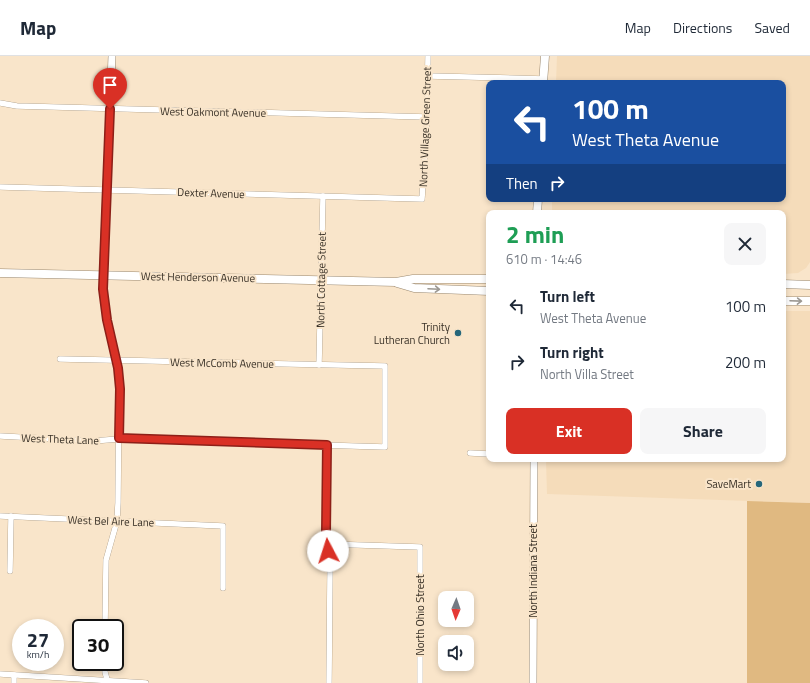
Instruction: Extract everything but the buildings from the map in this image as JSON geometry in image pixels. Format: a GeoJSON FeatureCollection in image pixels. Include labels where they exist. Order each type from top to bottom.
{"type":"FeatureCollection","features":[{"type":"Feature","properties":{"kind":"main road"},"geometry":{"type":"LineString","coordinates":[[544,80],[545,56]]}},
{"type":"Feature","properties":{"kind":"main road","name":"West Henderson Avenue"},"geometry":{"type":"LineString","coordinates":[[0,273],[396,282],[413,279],[486,279]]}},
{"type":"Feature","properties":{"kind":"main road","name":"West Henderson Avenue"},"geometry":{"type":"LineString","coordinates":[[396,282],[414,288],[486,292]]}},
{"type":"Feature","properties":{"kind":"main road"},"geometry":{"type":"LineString","coordinates":[[786,284],[810,285]]}},
{"type":"Feature","properties":{"kind":"main road"},"geometry":{"type":"LineString","coordinates":[[786,301],[810,301]]}},
{"type":"Feature","properties":{"kind":"street"},"geometry":{"type":"LineString","coordinates":[[105,619],[106,560],[117,521],[119,497],[120,389],[117,360],[107,320],[103,289],[112,56]]}},
{"type":"Feature","properties":{"kind":"street","name":"North Village Green Street"},"geometry":{"type":"LineString","coordinates":[[422,199],[427,117],[428,56]]}},
{"type":"Feature","properties":{"kind":"street"},"geometry":{"type":"LineString","coordinates":[[428,76],[521,80]]}},
{"type":"Feature","properties":{"kind":"street","name":"West Oakmont Avenue"},"geometry":{"type":"LineString","coordinates":[[0,103],[17,106],[427,117]]}},
{"type":"Feature","properties":{"kind":"street","name":"Dexter Avenue"},"geometry":{"type":"LineString","coordinates":[[0,186],[422,199]]}},
{"type":"Feature","properties":{"kind":"street","name":"North Cottage Street"},"geometry":{"type":"LineString","coordinates":[[319,365],[323,196]]}},
{"type":"Feature","properties":{"kind":"street","name":"West McComb Avenue"},"geometry":{"type":"LineString","coordinates":[[60,359],[385,366],[385,447]]}},
{"type":"Feature","properties":{"kind":"street","name":"West Theta Lane"},"geometry":{"type":"LineString","coordinates":[[0,436],[93,441],[119,438],[385,447]]}},
{"type":"Feature","properties":{"kind":"street"},"geometry":{"type":"LineString","coordinates":[[327,445],[327,544],[330,572],[328,683]]}},
{"type":"Feature","properties":{"kind":"street"},"geometry":{"type":"LineString","coordinates":[[470,453],[486,454]]}},
{"type":"Feature","properties":{"kind":"street","name":"North Indiana Street"},"geometry":{"type":"LineString","coordinates":[[533,683],[534,462]]}},
{"type":"Feature","properties":{"kind":"street","name":"West Bel Aire Lane"},"geometry":{"type":"LineString","coordinates":[[0,516],[223,526],[223,588]]}},
{"type":"Feature","properties":{"kind":"street"},"geometry":{"type":"LineString","coordinates":[[10,571],[11,516]]}},
{"type":"Feature","properties":{"kind":"street","name":"North Ohio Street"},"geometry":{"type":"LineString","coordinates":[[327,544],[420,547],[420,683]]}},
{"type":"Feature","properties":{"kind":"street"},"geometry":{"type":"LineString","coordinates":[[105,671],[108,682]]}},
{"type":"Feature","properties":{"kind":"street"},"geometry":{"type":"LineString","coordinates":[[0,674],[76,681],[146,683]]}},
{"type":"Feature","properties":{"kind":"street"},"geometry":{"type":"LineString","coordinates":[[14,675],[14,683]]}},
{"type":"Feature","properties":{"kind":"shaded area"},"geometry":{"type":"Polygon","coordinates":[[[557,56],[810,56],[810,262],[806,268],[798,273],[786,274],[786,210],[552,210],[552,202],[786,202],[786,80],[556,80],[557,56]]]}},
{"type":"Feature","properties":{"kind":"shaded area"},"geometry":{"type":"Polygon","coordinates":[[[786,311],[810,311],[810,503],[547,494],[546,462],[786,462],[786,311]]]}},
{"type":"Feature","properties":{"kind":"shaded area"},"geometry":{"type":"Polygon","coordinates":[[[747,501],[810,503],[810,683],[747,683],[747,501]]]}},
{"type":"Feature","properties":{"kind":"place","name":"Trinity Lutheran Church"},"geometry":{"type":"Point","coordinates":[458,333]}},
{"type":"Feature","properties":{"kind":"place","name":"SaveMart"},"geometry":{"type":"Point","coordinates":[759,484]}},
{"type":"Feature","properties":{"kind":"route"},"geometry":{"type":"LineString","coordinates":[[110,109],[103,289],[107,320],[118,368],[120,389],[119,438],[327,445],[326,533],[328,551]]}}]}
